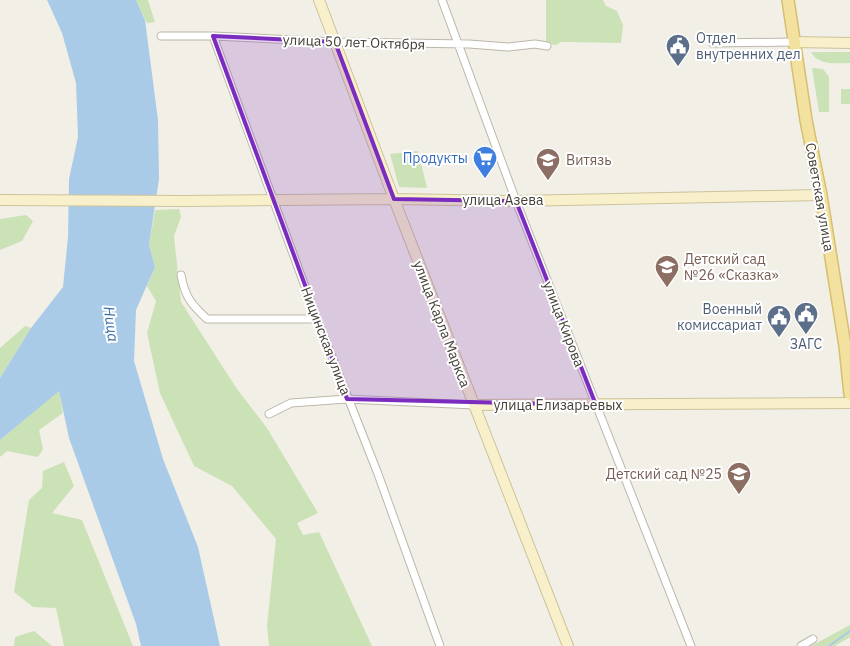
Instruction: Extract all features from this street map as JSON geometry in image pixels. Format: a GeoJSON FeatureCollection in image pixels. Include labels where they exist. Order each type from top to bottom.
{"type":"FeatureCollection","features":[{"type":"Feature","properties":{"kind":"main road","name":"Советская улица"},"geometry":{"type":"LineString","coordinates":[[788,0],[806,120],[821,195],[845,346],[850,394]]}},
{"type":"Feature","properties":{"kind":"street","name":"улица Карла Маркса"},"geometry":{"type":"LineString","coordinates":[[319,0],[394,199],[568,646]]}},
{"type":"Feature","properties":{"kind":"street","name":"улица Кирова"},"geometry":{"type":"LineString","coordinates":[[442,0],[516,200],[691,646]]}},
{"type":"Feature","properties":{"kind":"street","name":"улица 50 лет Октября"},"geometry":{"type":"LineString","coordinates":[[161,36],[212,36],[508,47],[535,44],[547,46]]}},
{"type":"Feature","properties":{"kind":"street","name":"Ницинская улица"},"geometry":{"type":"LineString","coordinates":[[212,36],[347,399],[378,474],[440,646]]}},
{"type":"Feature","properties":{"kind":"street"},"geometry":{"type":"LineString","coordinates":[[712,43],[850,43]]}},
{"type":"Feature","properties":{"kind":"street","name":"улица Азева"},"geometry":{"type":"LineString","coordinates":[[0,200],[516,200],[821,195]]}},
{"type":"Feature","properties":{"kind":"street"},"geometry":{"type":"LineString","coordinates":[[180,275],[184,293],[207,319],[317,319]]}},
{"type":"Feature","properties":{"kind":"street","name":"улица Елизарьевых"},"geometry":{"type":"LineString","coordinates":[[269,414],[291,403],[347,399],[474,405],[850,403]]}},
{"type":"Feature","properties":{"kind":"street"},"geometry":{"type":"LineString","coordinates":[[801,646],[813,639]]}},
{"type":"Feature","properties":{"kind":"highlighted area"},"geometry":{"type":"Polygon","coordinates":[[[213,36],[335,42],[394,199],[516,201],[596,405],[347,399],[213,36]]]}},
{"type":"Feature","properties":{"kind":"green space"},"geometry":{"type":"Polygon","coordinates":[[[136,0],[148,0],[155,22],[147,23],[136,0]]]}},
{"type":"Feature","properties":{"kind":"green space"},"geometry":{"type":"Polygon","coordinates":[[[546,0],[603,0],[606,6],[617,11],[623,25],[621,43],[561,42],[556,45],[546,43],[546,0]]]}},
{"type":"Feature","properties":{"kind":"green space"},"geometry":{"type":"Polygon","coordinates":[[[811,52],[850,52],[850,63],[823,62],[818,60],[811,52]]]}},
{"type":"Feature","properties":{"kind":"green space"},"geometry":{"type":"Polygon","coordinates":[[[812,68],[823,69],[829,77],[829,112],[819,112],[812,68]]]}},
{"type":"Feature","properties":{"kind":"green space"},"geometry":{"type":"Polygon","coordinates":[[[841,89],[850,89],[850,104],[841,104],[841,89]]]}},
{"type":"Feature","properties":{"kind":"green space"},"geometry":{"type":"Polygon","coordinates":[[[418,151],[427,188],[399,187],[390,154],[418,151]]]}},
{"type":"Feature","properties":{"kind":"green space"},"geometry":{"type":"Polygon","coordinates":[[[179,209],[181,217],[174,236],[181,302],[237,389],[267,428],[318,513],[297,523],[303,535],[319,532],[372,646],[269,646],[267,626],[276,539],[232,486],[194,466],[160,393],[147,333],[156,301],[147,286],[155,267],[149,245],[155,210],[179,209]]]}},
{"type":"Feature","properties":{"kind":"green space"},"geometry":{"type":"Polygon","coordinates":[[[26,215],[33,221],[22,241],[0,250],[0,219],[26,215]]]}},
{"type":"Feature","properties":{"kind":"green space"},"geometry":{"type":"Polygon","coordinates":[[[25,326],[31,328],[0,378],[0,348],[25,326]]]}},
{"type":"Feature","properties":{"kind":"green space"},"geometry":{"type":"Polygon","coordinates":[[[59,390],[63,413],[39,430],[43,449],[38,457],[7,451],[0,457],[0,440],[59,390]]]}},
{"type":"Feature","properties":{"kind":"green space"},"geometry":{"type":"Polygon","coordinates":[[[64,462],[74,486],[52,513],[82,520],[133,646],[64,646],[56,608],[33,607],[14,592],[29,500],[42,488],[43,471],[64,462]]]}},
{"type":"Feature","properties":{"kind":"green space"},"geometry":{"type":"Polygon","coordinates":[[[850,625],[850,637],[835,646],[811,646],[850,625]]]}},
{"type":"Feature","properties":{"kind":"green space"},"geometry":{"type":"Polygon","coordinates":[[[34,631],[52,646],[14,646],[15,637],[34,631]]]}},
{"type":"Feature","properties":{"kind":"water","name":"Ница"},"geometry":{"type":"Polygon","coordinates":[[[47,0],[136,0],[145,20],[158,120],[159,179],[149,245],[155,267],[136,310],[134,361],[163,459],[198,547],[220,646],[141,646],[136,624],[69,438],[59,391],[0,440],[0,378],[31,328],[63,287],[68,237],[69,179],[78,137],[76,83],[62,33],[47,0]]]}},
{"type":"Feature","properties":{"kind":"waterway"},"geometry":{"type":"LineString","coordinates":[[829,646],[850,631]]}},
{"type":"Feature","properties":{"kind":"place","name":"Отдел внутренних дел"},"geometry":{"type":"Point","coordinates":[678,67]}},
{"type":"Feature","properties":{"kind":"place","name":"Продукты"},"geometry":{"type":"Point","coordinates":[485,179]}},
{"type":"Feature","properties":{"kind":"place","name":"Витязь"},"geometry":{"type":"Point","coordinates":[548,181]}},
{"type":"Feature","properties":{"kind":"place","name":"Детский сад №26 «Сказка»"},"geometry":{"type":"Point","coordinates":[667,288]}},
{"type":"Feature","properties":{"kind":"place","name":"ЗАГС"},"geometry":{"type":"Point","coordinates":[806,335]}},
{"type":"Feature","properties":{"kind":"place","name":"Военный комиссариат"},"geometry":{"type":"Point","coordinates":[779,338]}},
{"type":"Feature","properties":{"kind":"place","name":"Детский сад №25"},"geometry":{"type":"Point","coordinates":[739,495]}}]}
